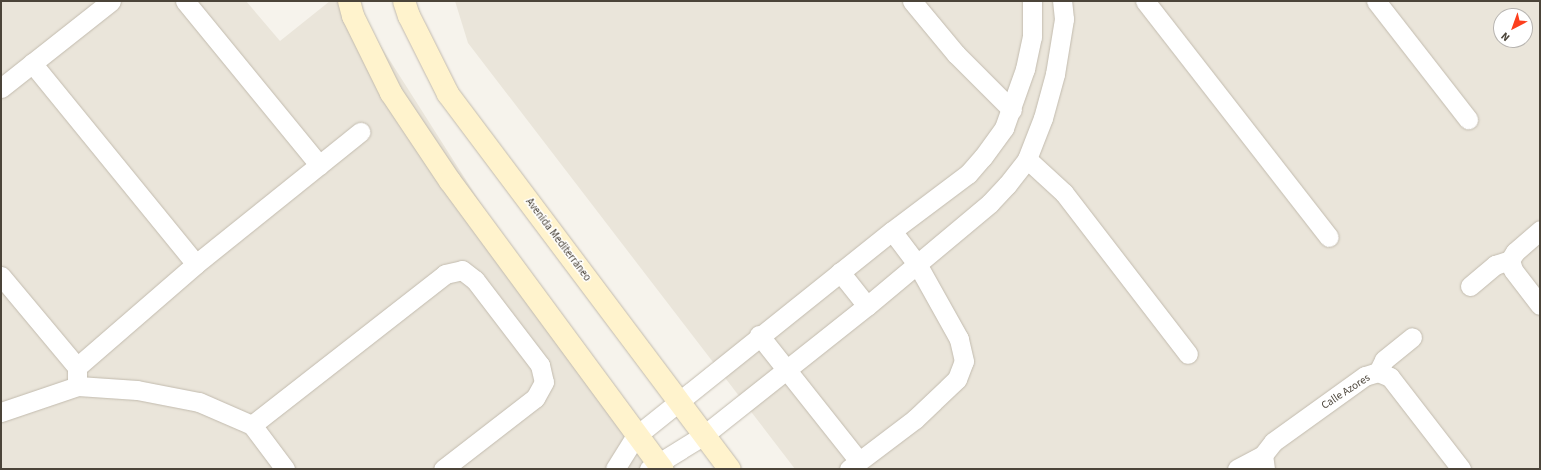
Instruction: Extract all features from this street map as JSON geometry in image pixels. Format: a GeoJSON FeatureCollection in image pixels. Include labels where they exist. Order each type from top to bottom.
{"type":"FeatureCollection","features":[{"type":"Feature","properties":{"kind":"street"},"geometry":{"type":"LineString","coordinates":[[1,88],[111,1]]}},
{"type":"Feature","properties":{"kind":"street"},"geometry":{"type":"LineString","coordinates":[[185,1],[319,165]]}},
{"type":"Feature","properties":{"kind":"street"},"geometry":{"type":"LineString","coordinates":[[349,1],[353,16],[391,92],[441,168],[636,436],[657,468],[704,435],[867,306],[990,203],[1008,185],[1027,159],[1043,118],[1055,74],[1064,19],[1062,1]]}},
{"type":"Feature","properties":{"kind":"street","name":"Avenida Mediterráneo"},"geometry":{"type":"LineString","coordinates":[[404,1],[409,16],[448,94],[730,469]]}},
{"type":"Feature","properties":{"kind":"street"},"geometry":{"type":"LineString","coordinates":[[912,1],[956,54],[1012,110]]}},
{"type":"Feature","properties":{"kind":"street"},"geometry":{"type":"LineString","coordinates":[[615,469],[636,436],[759,335],[892,231],[968,174],[1004,128],[1012,110],[1025,69],[1032,37],[1032,1]]}},
{"type":"Feature","properties":{"kind":"street"},"geometry":{"type":"LineString","coordinates":[[1145,1],[1329,237]]}},
{"type":"Feature","properties":{"kind":"street"},"geometry":{"type":"LineString","coordinates":[[1376,1],[1468,120]]}},
{"type":"Feature","properties":{"kind":"street"},"geometry":{"type":"LineString","coordinates":[[32,63],[196,264]]}},
{"type":"Feature","properties":{"kind":"street"},"geometry":{"type":"LineString","coordinates":[[77,367],[196,264],[360,132]]}},
{"type":"Feature","properties":{"kind":"street"},"geometry":{"type":"LineString","coordinates":[[1027,159],[1064,193],[1188,354]]}},
{"type":"Feature","properties":{"kind":"street"},"geometry":{"type":"LineString","coordinates":[[1470,286],[1495,265],[1510,260],[1515,252],[1540,230]]}},
{"type":"Feature","properties":{"kind":"street"},"geometry":{"type":"LineString","coordinates":[[759,335],[854,465],[915,419],[957,380],[964,361],[959,338],[917,264],[892,231]]}},
{"type":"Feature","properties":{"kind":"street"},"geometry":{"type":"LineString","coordinates":[[1510,260],[1513,270],[1540,306]]}},
{"type":"Feature","properties":{"kind":"street"},"geometry":{"type":"LineString","coordinates":[[252,425],[444,274],[462,270],[475,280],[540,364],[544,382],[536,398],[444,469]]}},
{"type":"Feature","properties":{"kind":"street"},"geometry":{"type":"LineString","coordinates":[[840,272],[867,306]]}},
{"type":"Feature","properties":{"kind":"street"},"geometry":{"type":"LineString","coordinates":[[1,276],[77,367],[78,386]]}},
{"type":"Feature","properties":{"kind":"street"},"geometry":{"type":"LineString","coordinates":[[1378,372],[1384,360],[1412,337]]}},
{"type":"Feature","properties":{"kind":"street","name":"Calle Azores"},"geometry":{"type":"LineString","coordinates":[[1264,462],[1273,442],[1365,376],[1378,372],[1390,377],[1461,469]]}},
{"type":"Feature","properties":{"kind":"street"},"geometry":{"type":"LineString","coordinates":[[1,412],[78,386],[136,390],[199,402],[252,425],[286,469]]}},
{"type":"Feature","properties":{"kind":"street"},"geometry":{"type":"LineString","coordinates":[[1236,469],[1264,462]]}},
{"type":"Feature","properties":{"kind":"shaded area"},"geometry":{"type":"Polygon","coordinates":[[[1,1],[246,1],[280,41],[330,1],[352,1],[650,469],[1,469],[1,1]]]}},
{"type":"Feature","properties":{"kind":"shaded area"},"geometry":{"type":"Polygon","coordinates":[[[455,1],[1540,1],[1540,469],[795,469],[468,43],[455,1]]]}}]}
